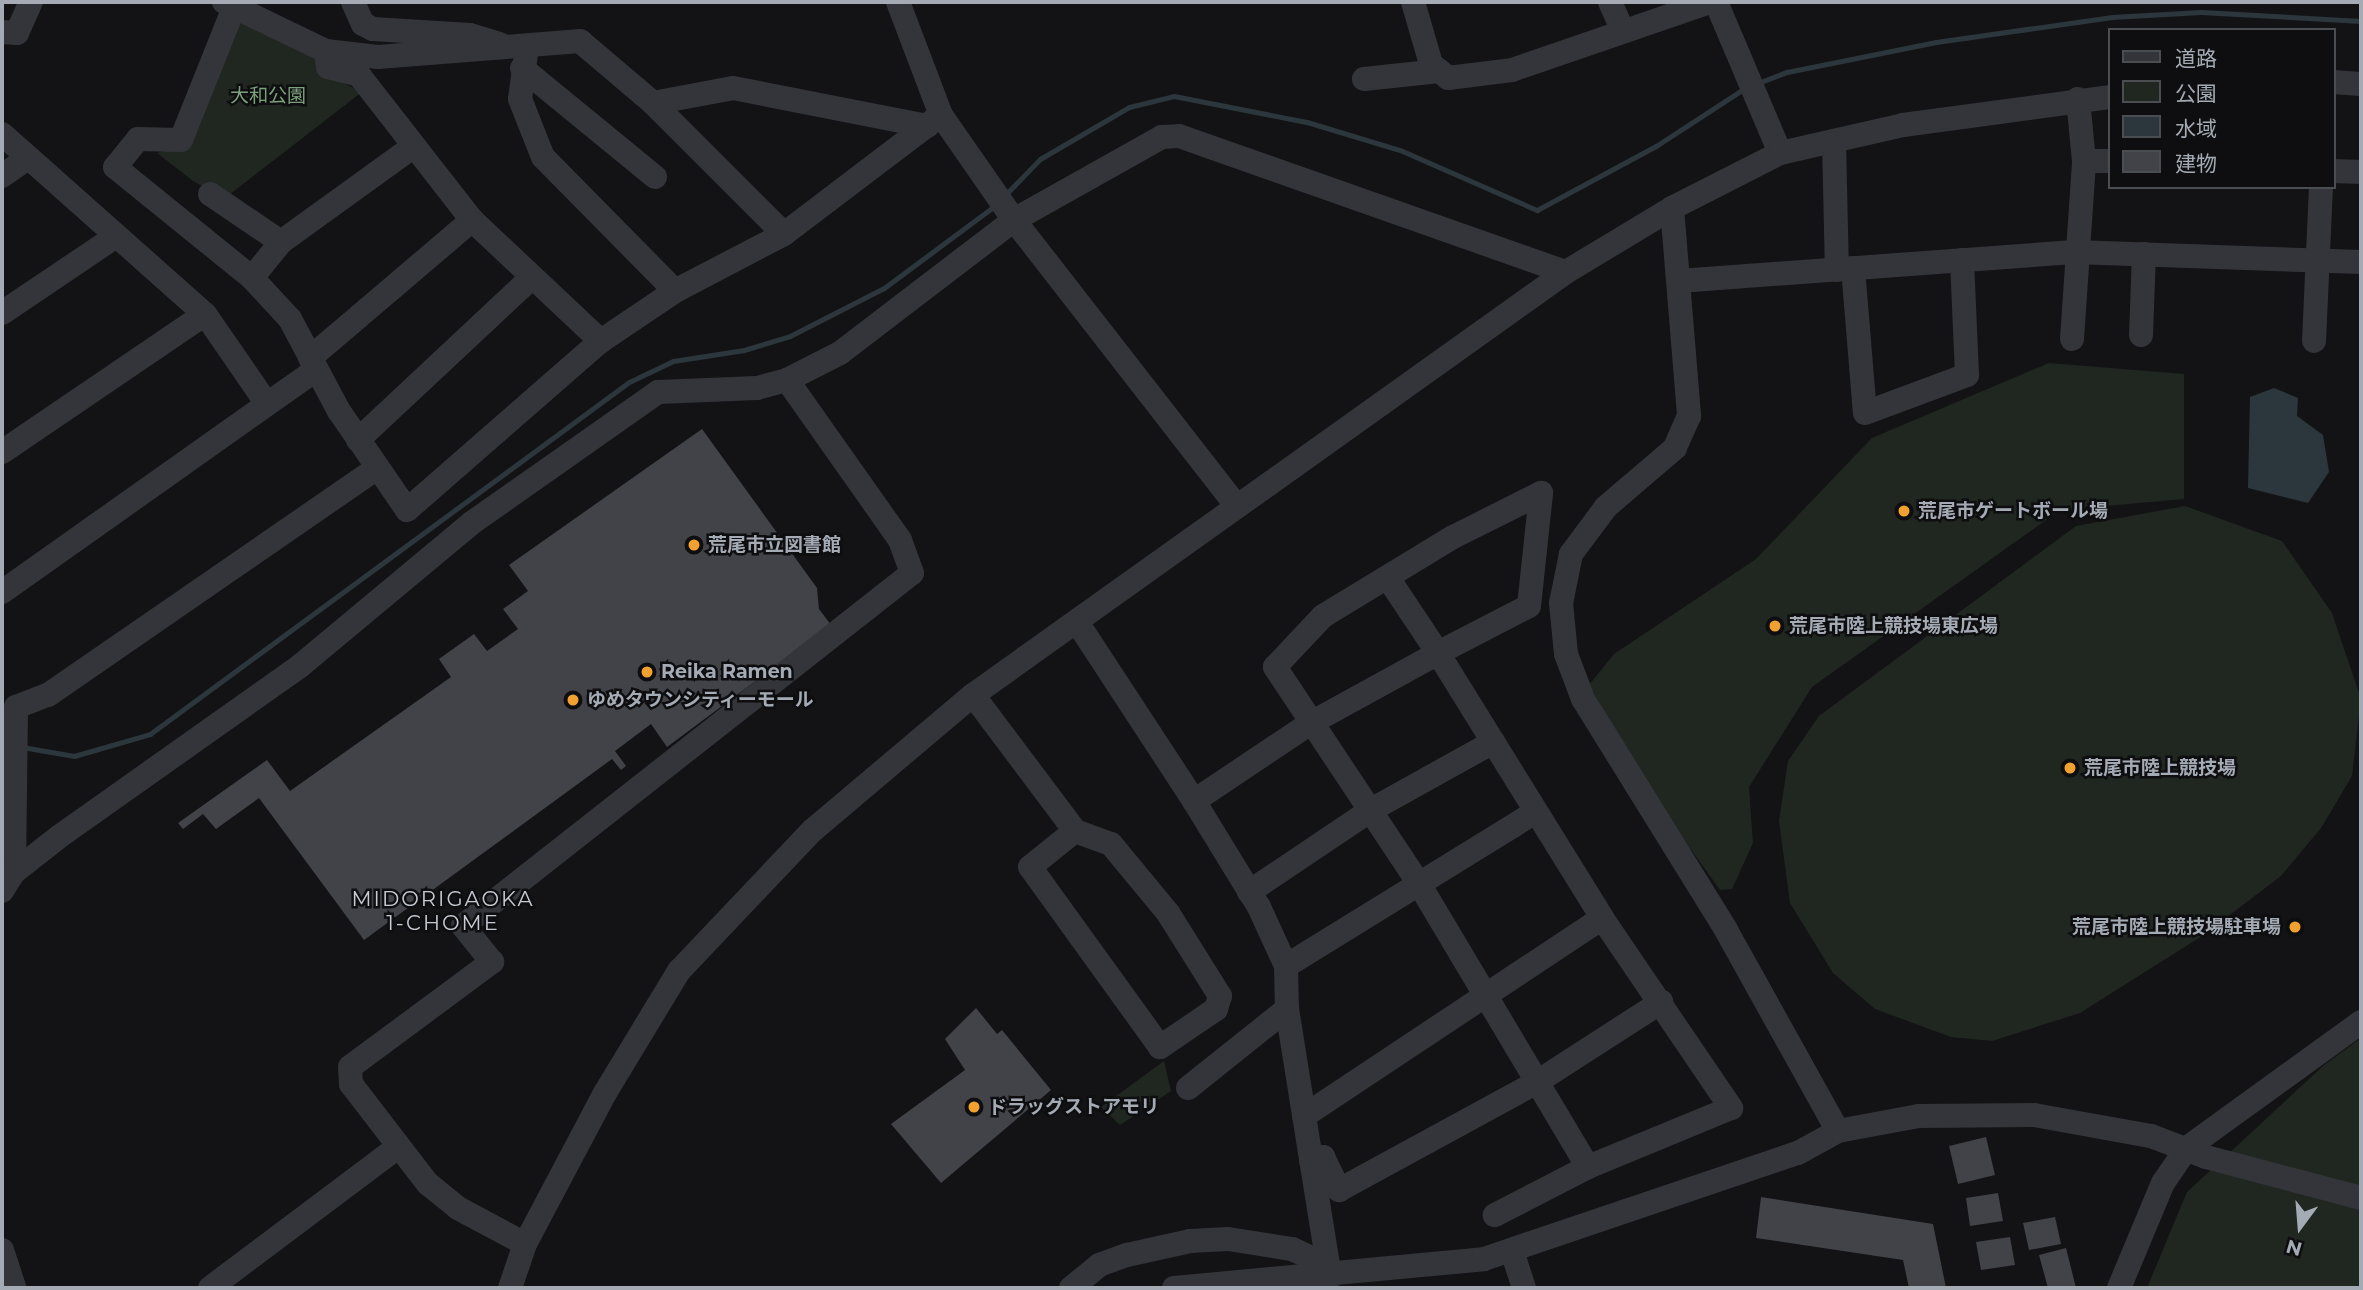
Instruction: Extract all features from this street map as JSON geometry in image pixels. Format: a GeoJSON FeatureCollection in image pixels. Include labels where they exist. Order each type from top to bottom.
{"type":"FeatureCollection","features":[{"type":"Feature","properties":{"kind":"street"},"geometry":{"type":"LineString","coordinates":[[2,32],[17,33],[31,2]]}},
{"type":"Feature","properties":{"kind":"street"},"geometry":{"type":"LineString","coordinates":[[352,2],[363,24],[373,29],[470,35],[520,54],[655,177]]}},
{"type":"Feature","properties":{"kind":"street"},"geometry":{"type":"LineString","coordinates":[[898,2],[934,120],[970,155],[1012,216],[1236,505]]}},
{"type":"Feature","properties":{"kind":"street"},"geometry":{"type":"LineString","coordinates":[[1413,2],[1431,64],[1448,78],[1512,70],[1709,2]]}},
{"type":"Feature","properties":{"kind":"street"},"geometry":{"type":"LineString","coordinates":[[1611,2],[1623,31]]}},
{"type":"Feature","properties":{"kind":"street"},"geometry":{"type":"LineString","coordinates":[[1716,2],[1780,153]]}},
{"type":"Feature","properties":{"kind":"street"},"geometry":{"type":"LineString","coordinates":[[784,234],[653,103],[580,41],[520,54],[378,57],[326,51],[229,4],[181,140],[138,139],[115,167],[252,278],[290,319],[312,364],[358,440],[407,510],[601,341],[676,291],[784,234],[934,120]]}},
{"type":"Feature","properties":{"kind":"street"},"geometry":{"type":"LineString","coordinates":[[326,51],[328,67],[359,75],[415,146],[440,186],[472,220],[601,341]]}},
{"type":"Feature","properties":{"kind":"street"},"geometry":{"type":"LineString","coordinates":[[520,54],[520,99],[543,157],[676,291]]}},
{"type":"Feature","properties":{"kind":"street"},"geometry":{"type":"LineString","coordinates":[[1364,79],[1440,71]]}},
{"type":"Feature","properties":{"kind":"street"},"geometry":{"type":"LineString","coordinates":[[2335,82],[2361,84]]}},
{"type":"Feature","properties":{"kind":"street"},"geometry":{"type":"LineString","coordinates":[[653,103],[733,88],[934,120]]}},
{"type":"Feature","properties":{"kind":"street"},"geometry":{"type":"LineString","coordinates":[[510,1288],[525,1244],[605,1093],[679,971],[813,830],[973,695],[1566,272],[1672,208],[1780,153],[1834,141],[2078,99],[2108,97]]}},
{"type":"Feature","properties":{"kind":"street"},"geometry":{"type":"LineString","coordinates":[[2072,339],[2084,161],[2078,99]]}},
{"type":"Feature","properties":{"kind":"street"},"geometry":{"type":"LineString","coordinates":[[2,134],[205,314],[267,404]]}},
{"type":"Feature","properties":{"kind":"street"},"geometry":{"type":"LineString","coordinates":[[8,881],[300,666],[473,522],[658,391],[757,388],[787,380],[840,353],[1012,216],[1162,137],[1179,136],[1566,272]]}},
{"type":"Feature","properties":{"kind":"street"},"geometry":{"type":"LineString","coordinates":[[1834,141],[1845,269],[1865,413],[1967,375],[1962,260]]}},
{"type":"Feature","properties":{"kind":"street"},"geometry":{"type":"LineString","coordinates":[[252,278],[281,242],[415,146]]}},
{"type":"Feature","properties":{"kind":"street"},"geometry":{"type":"LineString","coordinates":[[2,176],[29,158]]}},
{"type":"Feature","properties":{"kind":"street"},"geometry":{"type":"LineString","coordinates":[[2084,161],[2108,161]]}},
{"type":"Feature","properties":{"kind":"street"},"geometry":{"type":"LineString","coordinates":[[2335,171],[2361,172]]}},
{"type":"Feature","properties":{"kind":"street"},"geometry":{"type":"LineString","coordinates":[[2314,341],[2321,189]]}},
{"type":"Feature","properties":{"kind":"street"},"geometry":{"type":"LineString","coordinates":[[210,194],[281,242]]}},
{"type":"Feature","properties":{"kind":"street"},"geometry":{"type":"LineString","coordinates":[[1672,208],[1689,416],[1675,448],[1606,507],[1571,554],[1560,603],[1566,654],[1583,699],[1733,942],[1838,1131]]}},
{"type":"Feature","properties":{"kind":"street"},"geometry":{"type":"LineString","coordinates":[[2,592],[267,404],[472,220]]}},
{"type":"Feature","properties":{"kind":"street"},"geometry":{"type":"LineString","coordinates":[[2,313],[116,236]]}},
{"type":"Feature","properties":{"kind":"street"},"geometry":{"type":"LineString","coordinates":[[1679,281],[2078,252],[2361,262]]}},
{"type":"Feature","properties":{"kind":"street"},"geometry":{"type":"LineString","coordinates":[[2141,335],[2144,254]]}},
{"type":"Feature","properties":{"kind":"street"},"geometry":{"type":"LineString","coordinates":[[358,440],[532,277]]}},
{"type":"Feature","properties":{"kind":"street"},"geometry":{"type":"LineString","coordinates":[[2,452],[205,314]]}},
{"type":"Feature","properties":{"kind":"street"},"geometry":{"type":"LineString","coordinates":[[525,1244],[458,1208],[395,1149],[351,1084],[350,1067],[492,962],[463,926],[912,573],[900,540],[787,380]]}},
{"type":"Feature","properties":{"kind":"street"},"geometry":{"type":"LineString","coordinates":[[8,881],[7,796],[12,768],[10,710],[48,695],[376,468]]}},
{"type":"Feature","properties":{"kind":"street"},"geometry":{"type":"LineString","coordinates":[[1194,801],[1309,724],[1529,606],[1541,493],[1323,616],[1275,667],[1309,724],[1371,810],[1418,883],[1588,1167]]}},
{"type":"Feature","properties":{"kind":"street"},"geometry":{"type":"LineString","coordinates":[[1388,578],[1438,653],[1602,918],[1731,1108],[1588,1167],[1495,1215]]}},
{"type":"Feature","properties":{"kind":"street"},"geometry":{"type":"LineString","coordinates":[[1077,622],[1194,801],[1249,892],[1286,966],[1286,1009],[1330,1277]]}},
{"type":"Feature","properties":{"kind":"street"},"geometry":{"type":"LineString","coordinates":[[973,695],[1075,831],[1111,844],[1168,913],[1220,996],[1216,1009],[1160,1047],[1030,867],[1075,831]]}},
{"type":"Feature","properties":{"kind":"street"},"geometry":{"type":"LineString","coordinates":[[1249,892],[1371,810],[1493,742]]}},
{"type":"Feature","properties":{"kind":"street"},"geometry":{"type":"LineString","coordinates":[[1286,966],[1535,812]]}},
{"type":"Feature","properties":{"kind":"street"},"geometry":{"type":"LineString","coordinates":[[1304,1116],[1486,999],[1602,918]]}},
{"type":"Feature","properties":{"kind":"street"},"geometry":{"type":"LineString","coordinates":[[1311,1161],[1323,1157],[1339,1190],[1537,1082],[1661,1002]]}},
{"type":"Feature","properties":{"kind":"street"},"geometry":{"type":"LineString","coordinates":[[1188,1088],[1286,1009]]}},
{"type":"Feature","properties":{"kind":"street"},"geometry":{"type":"LineString","coordinates":[[2119,1288],[2163,1183],[2187,1148],[2361,1022]]}},
{"type":"Feature","properties":{"kind":"street"},"geometry":{"type":"LineString","coordinates":[[1174,1288],[1263,1284],[1330,1277],[1512,1251],[1816,1146],[1838,1131],[1919,1116],[2034,1115],[2151,1136],[2361,1198]]}},
{"type":"Feature","properties":{"kind":"street"},"geometry":{"type":"LineString","coordinates":[[210,1288],[395,1149]]}},
{"type":"Feature","properties":{"kind":"street"},"geometry":{"type":"LineString","coordinates":[[1071,1288],[1099,1265],[1203,1240],[1263,1241],[1292,1249],[1330,1277]]}},
{"type":"Feature","properties":{"kind":"street"},"geometry":{"type":"LineString","coordinates":[[2,1250],[9,1286]]}},
{"type":"Feature","properties":{"kind":"street"},"geometry":{"type":"LineString","coordinates":[[1512,1251],[1524,1288]]}},
{"type":"Feature","properties":{"kind":"green space","name":"大和公園"},"geometry":{"type":"Polygon","coordinates":[[[243,18],[318,53],[317,70],[362,92],[225,198],[193,181],[157,153],[188,145],[243,18]]]}},
{"type":"Feature","properties":{"kind":"green space","name":"荒尾市陸上競技場東広場"},"geometry":{"type":"Polygon","coordinates":[[[2049,363],[2184,374],[2184,499],[2060,510],[1812,687],[1749,787],[1753,843],[1732,889],[1720,890],[1657,802],[1589,685],[1614,654],[1756,559],[1872,438],[2049,363]]]}},
{"type":"Feature","properties":{"kind":"green space","name":"荒尾市陸上競技場"},"geometry":{"type":"Polygon","coordinates":[[[2185,506],[2282,541],[2332,613],[2361,699],[2352,776],[2321,828],[2281,876],[2202,936],[2080,1013],[1992,1041],[1951,1037],[1875,1009],[1833,973],[1790,903],[1779,821],[1788,761],[1819,716],[2076,526],[2185,506]]]}},
{"type":"Feature","properties":{"kind":"green space"},"geometry":{"type":"Polygon","coordinates":[[[2361,1038],[2361,1288],[2147,1288],[2187,1192],[2323,1066],[2361,1038]]]}},
{"type":"Feature","properties":{"kind":"green space"},"geometry":{"type":"Polygon","coordinates":[[[1164,1061],[1171,1091],[1120,1125],[1101,1107],[1164,1061]]]}},
{"type":"Feature","properties":{"kind":"water"},"geometry":{"type":"Polygon","coordinates":[[[2274,388],[2298,398],[2297,416],[2323,435],[2329,472],[2308,503],[2248,488],[2250,397],[2274,388]]]}},
{"type":"Feature","properties":{"kind":"building","name":"ゆめタウンシティーモール"},"geometry":{"type":"Polygon","coordinates":[[[702,429],[817,588],[819,609],[831,625],[667,747],[651,724],[615,751],[626,766],[621,770],[612,759],[364,940],[259,798],[216,829],[203,814],[183,829],[178,823],[267,760],[290,791],[451,677],[439,659],[474,634],[487,651],[518,629],[503,609],[528,591],[509,565],[702,429]]]}},
{"type":"Feature","properties":{"kind":"building","name":"ドラッグストアモリ"},"geometry":{"type":"Polygon","coordinates":[[[976,1008],[997,1034],[1002,1030],[1051,1090],[941,1183],[891,1124],[965,1070],[945,1039],[976,1008]]]}},
{"type":"Feature","properties":{"kind":"building"},"geometry":{"type":"Polygon","coordinates":[[[1986,1137],[1995,1175],[1958,1184],[1949,1146],[1986,1137]]]}},
{"type":"Feature","properties":{"kind":"building"},"geometry":{"type":"Polygon","coordinates":[[[1998,1193],[2003,1221],[1970,1226],[1966,1198],[1998,1193]]]}},
{"type":"Feature","properties":{"kind":"building"},"geometry":{"type":"Polygon","coordinates":[[[1761,1197],[1933,1224],[1946,1288],[1909,1288],[1903,1260],[1756,1238],[1761,1197]]]}},
{"type":"Feature","properties":{"kind":"building"},"geometry":{"type":"Polygon","coordinates":[[[2055,1217],[2061,1244],[2029,1250],[2023,1223],[2055,1217]]]}},
{"type":"Feature","properties":{"kind":"building"},"geometry":{"type":"Polygon","coordinates":[[[2010,1237],[2015,1265],[1981,1270],[1976,1242],[2010,1237]]]}},
{"type":"Feature","properties":{"kind":"building"},"geometry":{"type":"Polygon","coordinates":[[[2066,1248],[2076,1288],[2048,1288],[2039,1255],[2066,1248]]]}},
{"type":"Feature","properties":{"kind":"waterway"},"geometry":{"type":"LineString","coordinates":[[1758,83],[1787,72],[1936,42],[2112,17],[2201,12],[2361,21]]}},
{"type":"Feature","properties":{"kind":"waterway"},"geometry":{"type":"LineString","coordinates":[[1006,194],[1040,159],[1129,107],[1174,96],[1307,122],[1400,150],[1537,210],[1656,146],[1745,88]]}},
{"type":"Feature","properties":{"kind":"waterway"},"geometry":{"type":"LineString","coordinates":[[22,747],[74,756],[150,734],[629,382],[673,361],[744,350],[790,336],[884,288],[997,204]]}},
{"type":"Feature","properties":{"kind":"place","name":"荒尾市ゲートボール場"},"geometry":{"type":"Point","coordinates":[1904,511]}},
{"type":"Feature","properties":{"kind":"place","name":"荒尾市立図書館"},"geometry":{"type":"Point","coordinates":[694,545]}},
{"type":"Feature","properties":{"kind":"place","name":"荒尾市陸上競技場東広場"},"geometry":{"type":"Point","coordinates":[1775,626]}},
{"type":"Feature","properties":{"kind":"place","name":"Reika Ramen"},"geometry":{"type":"Point","coordinates":[647,672]}},
{"type":"Feature","properties":{"kind":"place","name":"ゆめタウンシティーモール"},"geometry":{"type":"Point","coordinates":[573,700]}},
{"type":"Feature","properties":{"kind":"place","name":"荒尾市陸上競技場"},"geometry":{"type":"Point","coordinates":[2070,768]}},
{"type":"Feature","properties":{"kind":"place","name":"荒尾市陸上競技場駐車場"},"geometry":{"type":"Point","coordinates":[2295,927]}},
{"type":"Feature","properties":{"kind":"place","name":"ドラッグストアモリ"},"geometry":{"type":"Point","coordinates":[974,1107]}},
{"type":"Feature","properties":{"kind":"district","name":"MIDORIGAOKA 1-CHOME"},"geometry":{"type":"Point","coordinates":[443,911]}}]}
